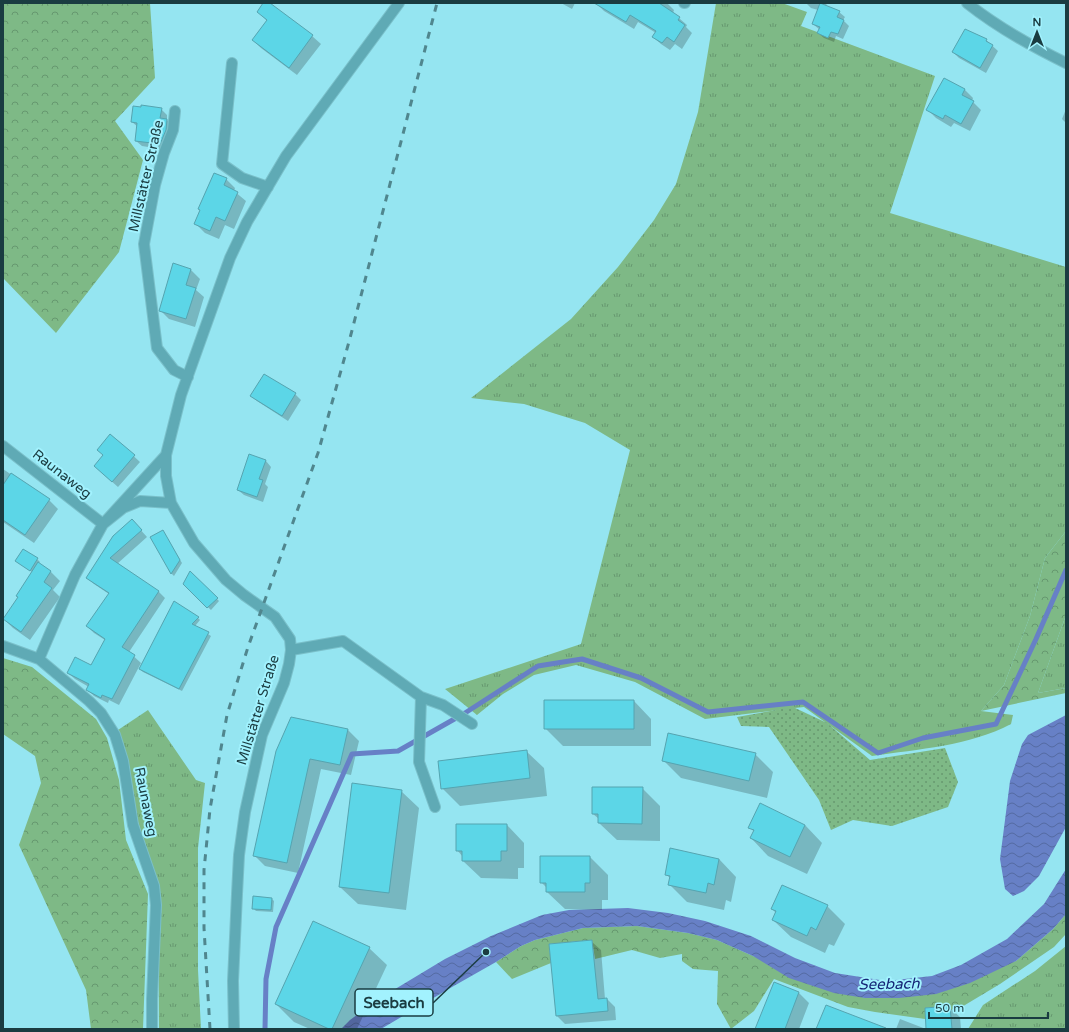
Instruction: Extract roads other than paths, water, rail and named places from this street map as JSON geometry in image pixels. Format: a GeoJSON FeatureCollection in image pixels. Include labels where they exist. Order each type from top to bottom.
{"type":"FeatureCollection","features":[{"type":"Feature","properties":{"kind":"street","name":"Millstätter Straße"},"geometry":{"type":"LineString","coordinates":[[234,1029],[233,981],[237,894],[239,855],[245,812],[262,735],[284,683],[289,664],[291,650],[290,639],[275,617],[226,580],[190,537],[171,503],[166,476],[166,455],[181,395],[230,258],[247,222],[286,156],[399,3]]}},
{"type":"Feature","properties":{"kind":"street"},"geometry":{"type":"LineString","coordinates":[[967,3],[980,14],[1047,54],[1066,63]]}},
{"type":"Feature","properties":{"kind":"street"},"geometry":{"type":"LineString","coordinates":[[232,63],[222,164],[242,178],[268,187]]}},
{"type":"Feature","properties":{"kind":"street","name":"Millstätter Straße"},"geometry":{"type":"LineString","coordinates":[[175,111],[174,130],[164,153],[155,185],[144,244],[157,348],[174,370],[188,377]]}},
{"type":"Feature","properties":{"kind":"street","name":"Raunaweg"},"geometry":{"type":"LineString","coordinates":[[3,446],[104,524]]}},
{"type":"Feature","properties":{"kind":"street"},"geometry":{"type":"LineString","coordinates":[[39,659],[75,575],[104,524],[166,455]]}},
{"type":"Feature","properties":{"kind":"street"},"geometry":{"type":"LineString","coordinates":[[104,524],[123,508],[140,501],[171,503]]}},
{"type":"Feature","properties":{"kind":"street","name":"Millstätter Straße"},"geometry":{"type":"LineString","coordinates":[[291,650],[343,641],[421,697],[443,705],[472,724]]}},
{"type":"Feature","properties":{"kind":"street","name":"Raunaweg"},"geometry":{"type":"LineString","coordinates":[[3,646],[39,659],[97,709],[115,735],[123,761],[133,825],[154,886],[156,906],[152,1029]]}},
{"type":"Feature","properties":{"kind":"street"},"geometry":{"type":"LineString","coordinates":[[421,697],[419,762],[435,807]]}},
{"type":"Feature","properties":{"kind":"water"},"geometry":{"type":"Polygon","coordinates":[[[1066,715],[1066,827],[1039,876],[1024,891],[1013,896],[1005,889],[1000,859],[1010,781],[1022,744],[1028,735],[1066,715]]]}},
{"type":"Feature","properties":{"kind":"water","name":"Seebach"},"geometry":{"type":"Polygon","coordinates":[[[1066,869],[1066,914],[1053,929],[1016,961],[970,983],[936,994],[899,998],[865,998],[834,993],[789,978],[753,956],[717,940],[688,933],[637,926],[583,928],[535,940],[521,946],[381,1029],[341,1029],[350,1020],[377,1000],[445,959],[491,936],[542,915],[569,910],[628,908],[668,913],[705,921],[751,936],[795,958],[835,973],[886,981],[932,976],[961,965],[1007,939],[1044,904],[1066,869]]]}},
{"type":"Feature","properties":{"kind":"waterway"},"geometry":{"type":"LineString","coordinates":[[265,1029],[266,979],[276,927],[352,754],[398,751],[465,713],[538,666],[582,659],[641,678],[708,712],[803,702],[878,753],[923,738],[996,724],[1036,639],[1066,570]]}},
{"type":"Feature","properties":{"kind":"railway"},"geometry":{"type":"LineString","coordinates":[[210,1029],[204,928],[204,870],[210,809],[227,715],[248,647],[318,453],[350,338],[437,3]]}},
{"type":"Feature","properties":{"kind":"place","name":"Seebach"},"geometry":{"type":"Point","coordinates":[486,952]}}]}
